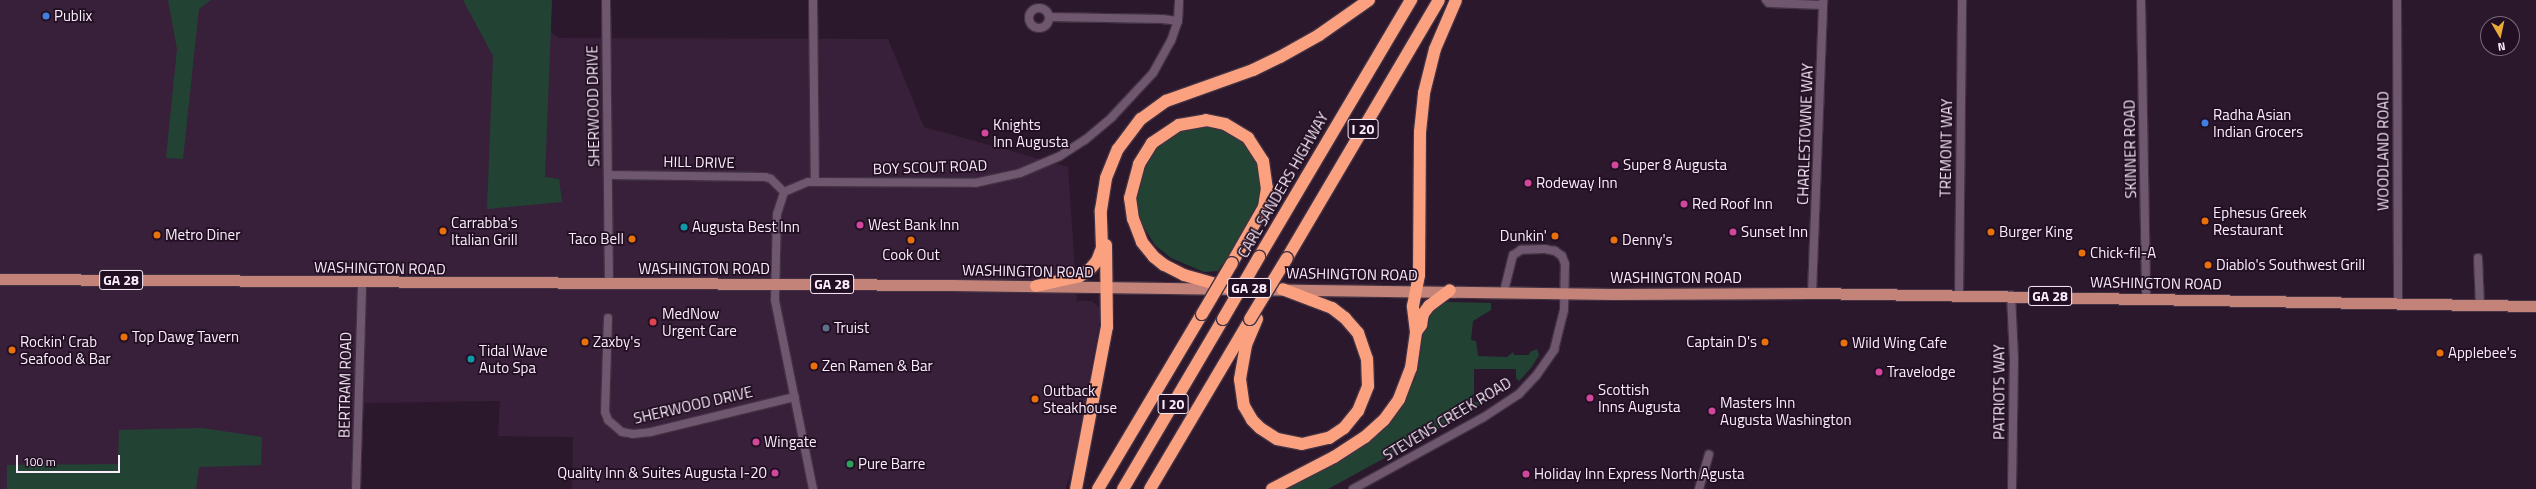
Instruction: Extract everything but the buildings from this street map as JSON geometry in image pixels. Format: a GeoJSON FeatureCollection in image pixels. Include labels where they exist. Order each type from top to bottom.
{"type":"FeatureCollection","features":[{"type":"Feature","properties":{"kind":"highway"},"geometry":{"type":"LineString","coordinates":[[1036,286],[1080,276],[1097,261],[1102,248],[1101,210],[1106,178],[1124,138],[1141,119],[1159,105],[1253,70],[1280,57],[1319,35],[1369,0]]}},
{"type":"Feature","properties":{"kind":"highway","name":"CARL SANDERS HIGHWAY"},"geometry":{"type":"LineString","coordinates":[[1123,489],[1411,0]]}},
{"type":"Feature","properties":{"kind":"highway","name":"I 20"},"geometry":{"type":"LineString","coordinates":[[1150,489],[1254,319],[1284,262],[1439,0]]}},
{"type":"Feature","properties":{"kind":"highway"},"geometry":{"type":"LineString","coordinates":[[1272,489],[1334,457],[1365,437],[1384,420],[1399,399],[1410,368],[1416,332],[1413,306],[1418,275],[1420,132],[1424,93],[1435,49],[1456,0]]}},
{"type":"Feature","properties":{"kind":"highway"},"geometry":{"type":"LineString","coordinates":[[1098,489],[1202,314],[1232,263],[1264,207],[1267,188],[1263,161],[1248,138],[1225,124],[1206,120],[1179,124],[1152,143],[1139,164],[1130,198],[1134,219],[1142,242],[1154,257],[1164,265],[1184,275],[1230,288]]}},
{"type":"Feature","properties":{"kind":"highway"},"geometry":{"type":"LineString","coordinates":[[1076,489],[1107,328],[1105,209],[1106,178]]}},
{"type":"Feature","properties":{"kind":"highway"},"geometry":{"type":"LineString","coordinates":[[1254,319],[1246,345],[1240,379],[1244,406],[1252,420],[1260,428],[1277,439],[1302,444],[1329,438],[1344,428],[1358,411],[1368,386],[1367,359],[1358,333],[1345,318],[1332,308],[1282,289]]}},
{"type":"Feature","properties":{"kind":"highway"},"geometry":{"type":"LineString","coordinates":[[1416,332],[1421,324],[1423,314],[1429,306],[1450,290]]}},
{"type":"Feature","properties":{"kind":"main road","name":"WASHINGTON ROAD"},"geometry":{"type":"LineString","coordinates":[[0,280],[774,284],[1450,290],[1564,293],[1812,293],[1959,296],[2011,295],[2536,306]]}},
{"type":"Feature","properties":{"kind":"street","name":"SHERWOOD DRIVE"},"geometry":{"type":"LineString","coordinates":[[606,0],[609,284]]}},
{"type":"Feature","properties":{"kind":"street"},"geometry":{"type":"LineString","coordinates":[[813,0],[815,182]]}},
{"type":"Feature","properties":{"kind":"street","name":"BOY SCOUT ROAD"},"geometry":{"type":"LineString","coordinates":[[784,192],[800,183],[815,182],[975,183],[1020,174],[1045,163],[1085,140],[1125,104],[1159,63],[1171,41],[1178,21],[1179,0]]}},
{"type":"Feature","properties":{"kind":"street"},"geometry":{"type":"LineString","coordinates":[[1766,0],[1769,3],[1823,3]]}},
{"type":"Feature","properties":{"kind":"street","name":"TREMONT WAY"},"geometry":{"type":"LineString","coordinates":[[1959,296],[1962,0]]}},
{"type":"Feature","properties":{"kind":"street","name":"SKINNER ROAD"},"geometry":{"type":"LineString","coordinates":[[2141,0],[2146,298]]}},
{"type":"Feature","properties":{"kind":"street","name":"WOODLAND ROAD"},"geometry":{"type":"LineString","coordinates":[[2397,0],[2398,302]]}},
{"type":"Feature","properties":{"kind":"street","name":"CHARLESTOWNE WAY"},"geometry":{"type":"LineString","coordinates":[[1812,293],[1823,3]]}},
{"type":"Feature","properties":{"kind":"street"},"geometry":{"type":"LineString","coordinates":[[1049,17],[1162,19],[1178,21]]}},
{"type":"Feature","properties":{"kind":"street","name":"HILL DRIVE"},"geometry":{"type":"LineString","coordinates":[[608,175],[765,177],[771,179],[784,192]]}},
{"type":"Feature","properties":{"kind":"street"},"geometry":{"type":"LineString","coordinates":[[784,192],[777,214],[774,284],[782,342],[812,489]]}},
{"type":"Feature","properties":{"kind":"street","name":"STEVENS CREEK ROAD"},"geometry":{"type":"LineString","coordinates":[[1352,489],[1484,417],[1513,398],[1530,384],[1554,350],[1564,310],[1564,259],[1555,251],[1545,248],[1521,250],[1513,255],[1504,292]]}},
{"type":"Feature","properties":{"kind":"street"},"geometry":{"type":"LineString","coordinates":[[2478,258],[2480,305]]}},
{"type":"Feature","properties":{"kind":"street","name":"BERTRAM ROAD"},"geometry":{"type":"LineString","coordinates":[[356,489],[362,282]]}},
{"type":"Feature","properties":{"kind":"street","name":"PATRIOTS WAY"},"geometry":{"type":"LineString","coordinates":[[2011,295],[2014,359],[2012,489]]}},
{"type":"Feature","properties":{"kind":"street","name":"SHERWOOD DRIVE"},"geometry":{"type":"LineString","coordinates":[[608,318],[605,412],[608,420],[622,432],[632,434],[658,430],[794,397]]}},
{"type":"Feature","properties":{"kind":"street"},"geometry":{"type":"LineString","coordinates":[[1699,489],[1709,454]]}},
{"type":"Feature","properties":{"kind":"shaded area"},"geometry":{"type":"Polygon","coordinates":[[[0,0],[508,0],[559,38],[888,39],[924,127],[1068,167],[1077,301],[1091,301],[1102,309],[1075,462],[1065,489],[572,489],[573,437],[498,436],[500,401],[362,403],[355,489],[0,489],[0,0]]]}},
{"type":"Feature","properties":{"kind":"green space"},"geometry":{"type":"Polygon","coordinates":[[[168,0],[211,0],[199,9],[183,159],[166,158],[177,49],[168,0]]]}},
{"type":"Feature","properties":{"kind":"green space"},"geometry":{"type":"Polygon","coordinates":[[[463,0],[552,0],[545,177],[559,179],[562,202],[487,209],[493,56],[463,0]]]}},
{"type":"Feature","properties":{"kind":"green space"},"geometry":{"type":"Polygon","coordinates":[[[1202,126],[1225,131],[1243,141],[1255,156],[1259,170],[1259,201],[1250,224],[1218,271],[1204,272],[1171,258],[1155,245],[1143,226],[1136,205],[1140,181],[1150,157],[1160,143],[1185,129],[1202,126]]]}},
{"type":"Feature","properties":{"kind":"green space"},"geometry":{"type":"Polygon","coordinates":[[[1448,302],[1491,303],[1491,310],[1473,321],[1471,340],[1476,341],[1478,356],[1507,357],[1513,352],[1514,355],[1529,355],[1530,352],[1537,349],[1539,355],[1531,368],[1519,381],[1516,378],[1516,369],[1474,369],[1474,402],[1480,402],[1480,406],[1328,489],[1282,489],[1401,407],[1415,379],[1425,323],[1438,305],[1448,302]]]}},
{"type":"Feature","properties":{"kind":"green space"},"geometry":{"type":"Polygon","coordinates":[[[202,428],[262,437],[261,465],[199,467],[196,489],[7,489],[7,465],[118,464],[119,430],[202,428]]]}},
{"type":"Feature","properties":{"kind":"place","name":"Publix"},"geometry":{"type":"Point","coordinates":[46,16]}},
{"type":"Feature","properties":{"kind":"place","name":"Radha Asian Indian Grocers"},"geometry":{"type":"Point","coordinates":[2205,123]}},
{"type":"Feature","properties":{"kind":"place","name":"Knights Inn Augusta"},"geometry":{"type":"Point","coordinates":[985,133]}},
{"type":"Feature","properties":{"kind":"place","name":"Super 8 Augusta"},"geometry":{"type":"Point","coordinates":[1615,165]}},
{"type":"Feature","properties":{"kind":"place","name":"Rodeway Inn"},"geometry":{"type":"Point","coordinates":[1528,183]}},
{"type":"Feature","properties":{"kind":"place","name":"Red Roof Inn"},"geometry":{"type":"Point","coordinates":[1684,204]}},
{"type":"Feature","properties":{"kind":"place","name":"Ephesus Greek Restaurant"},"geometry":{"type":"Point","coordinates":[2205,221]}},
{"type":"Feature","properties":{"kind":"place","name":"West Bank Inn"},"geometry":{"type":"Point","coordinates":[860,225]}},
{"type":"Feature","properties":{"kind":"place","name":"Augusta Best Inn"},"geometry":{"type":"Point","coordinates":[684,227]}},
{"type":"Feature","properties":{"kind":"place","name":"Carrabba's Italian Grill"},"geometry":{"type":"Point","coordinates":[443,231]}},
{"type":"Feature","properties":{"kind":"place","name":"Sunset Inn"},"geometry":{"type":"Point","coordinates":[1733,232]}},
{"type":"Feature","properties":{"kind":"place","name":"Burger King"},"geometry":{"type":"Point","coordinates":[1991,232]}},
{"type":"Feature","properties":{"kind":"place","name":"Metro Diner"},"geometry":{"type":"Point","coordinates":[157,235]}},
{"type":"Feature","properties":{"kind":"place","name":"Dunkin'"},"geometry":{"type":"Point","coordinates":[1555,236]}},
{"type":"Feature","properties":{"kind":"place","name":"Taco Bell"},"geometry":{"type":"Point","coordinates":[632,239]}},
{"type":"Feature","properties":{"kind":"place","name":"Cook Out"},"geometry":{"type":"Point","coordinates":[911,240]}},
{"type":"Feature","properties":{"kind":"place","name":"Denny's"},"geometry":{"type":"Point","coordinates":[1614,240]}},
{"type":"Feature","properties":{"kind":"place","name":"Chick-fil-A"},"geometry":{"type":"Point","coordinates":[2082,253]}},
{"type":"Feature","properties":{"kind":"place","name":"Diablo's Southwest Grill"},"geometry":{"type":"Point","coordinates":[2208,265]}},
{"type":"Feature","properties":{"kind":"place","name":"MedNow Urgent Care"},"geometry":{"type":"Point","coordinates":[653,322]}},
{"type":"Feature","properties":{"kind":"place","name":"Truist"},"geometry":{"type":"Point","coordinates":[826,328]}},
{"type":"Feature","properties":{"kind":"place","name":"Top Dawg Tavern"},"geometry":{"type":"Point","coordinates":[124,337]}},
{"type":"Feature","properties":{"kind":"place","name":"Zaxby's"},"geometry":{"type":"Point","coordinates":[585,342]}},
{"type":"Feature","properties":{"kind":"place","name":"Captain D's"},"geometry":{"type":"Point","coordinates":[1765,342]}},
{"type":"Feature","properties":{"kind":"place","name":"Wild Wing Cafe"},"geometry":{"type":"Point","coordinates":[1844,343]}},
{"type":"Feature","properties":{"kind":"place","name":"Rockin' Crab Seafood & Bar"},"geometry":{"type":"Point","coordinates":[12,350]}},
{"type":"Feature","properties":{"kind":"place","name":"Applebee's"},"geometry":{"type":"Point","coordinates":[2440,353]}},
{"type":"Feature","properties":{"kind":"place","name":"Tidal Wave Auto Spa"},"geometry":{"type":"Point","coordinates":[471,359]}},
{"type":"Feature","properties":{"kind":"place","name":"Zen Ramen & Bar"},"geometry":{"type":"Point","coordinates":[814,366]}},
{"type":"Feature","properties":{"kind":"place","name":"Travelodge"},"geometry":{"type":"Point","coordinates":[1879,372]}},
{"type":"Feature","properties":{"kind":"place","name":"Scottish Inns Augusta"},"geometry":{"type":"Point","coordinates":[1590,398]}},
{"type":"Feature","properties":{"kind":"place","name":"Outback Steakhouse"},"geometry":{"type":"Point","coordinates":[1035,399]}},
{"type":"Feature","properties":{"kind":"place","name":"Masters Inn Augusta Washington"},"geometry":{"type":"Point","coordinates":[1712,411]}},
{"type":"Feature","properties":{"kind":"place","name":"Wingate"},"geometry":{"type":"Point","coordinates":[756,442]}},
{"type":"Feature","properties":{"kind":"place","name":"Pure Barre"},"geometry":{"type":"Point","coordinates":[850,464]}},
{"type":"Feature","properties":{"kind":"place","name":"Quality Inn & Suites Augusta I-20"},"geometry":{"type":"Point","coordinates":[775,473]}},
{"type":"Feature","properties":{"kind":"place","name":"Holiday Inn Express North Agusta"},"geometry":{"type":"Point","coordinates":[1526,474]}}]}
